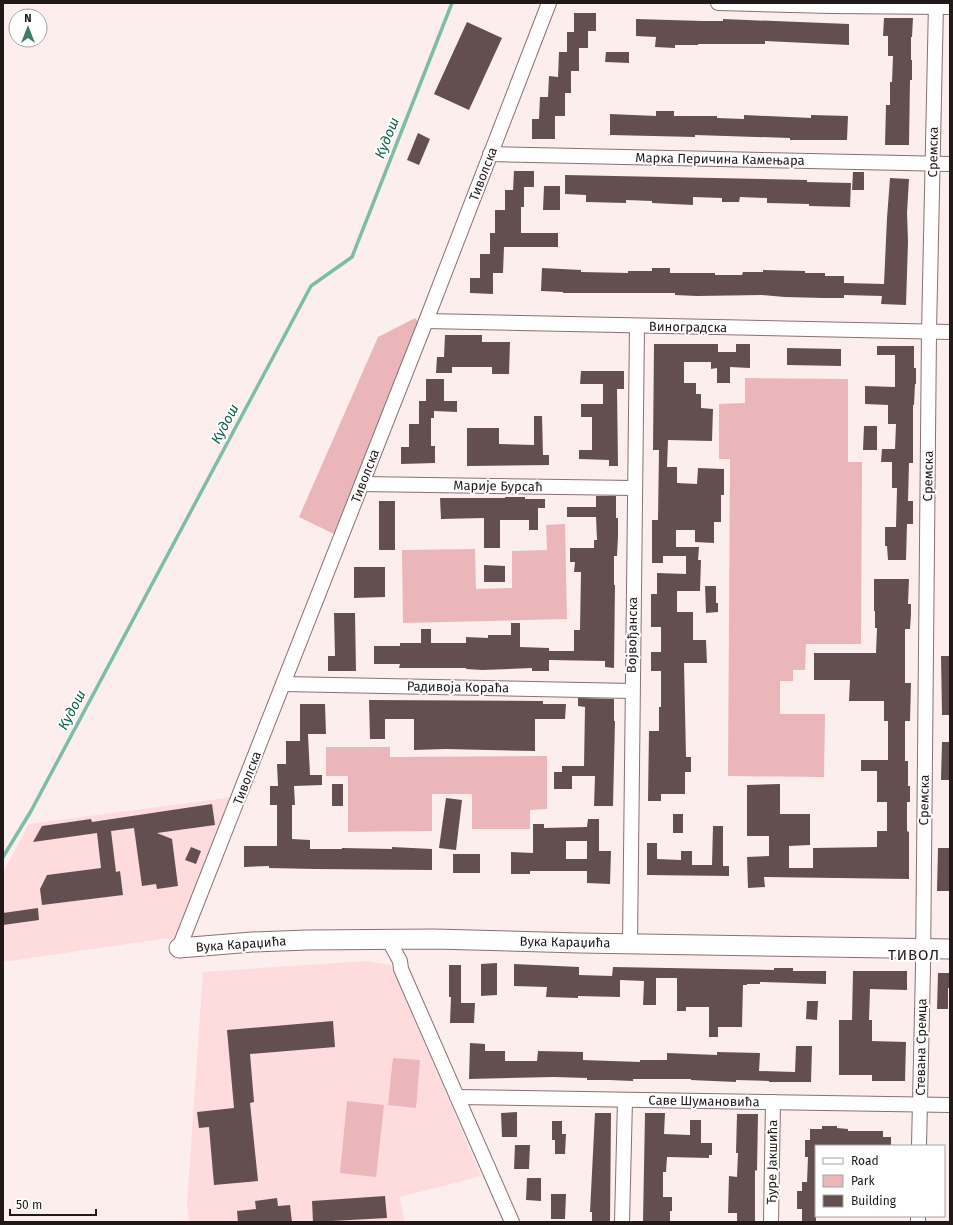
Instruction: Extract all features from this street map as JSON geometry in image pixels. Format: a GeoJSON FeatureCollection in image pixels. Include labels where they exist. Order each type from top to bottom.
{"type":"FeatureCollection","features":[{"type":"Feature","properties":{"kind":"main road","name":"Вука Караџића"},"geometry":{"type":"LineString","coordinates":[[180,948],[279,941],[388,939],[950,949]]}},
{"type":"Feature","properties":{"kind":"street","name":"Тиволска"},"geometry":{"type":"LineString","coordinates":[[180,948],[426,321],[548,3]]}},
{"type":"Feature","properties":{"kind":"street"},"geometry":{"type":"LineString","coordinates":[[718,3],[775,3],[831,6],[936,5],[950,7]]}},
{"type":"Feature","properties":{"kind":"street","name":"Сремска"},"geometry":{"type":"LineString","coordinates":[[922,948],[929,332],[936,5]]}},
{"type":"Feature","properties":{"kind":"street","name":"Марка Перичина Камењара"},"geometry":{"type":"LineString","coordinates":[[490,154],[950,164]]}},
{"type":"Feature","properties":{"kind":"street","name":"Виноградска"},"geometry":{"type":"LineString","coordinates":[[426,321],[950,332]]}},
{"type":"Feature","properties":{"kind":"street","name":"Војвођанска"},"geometry":{"type":"LineString","coordinates":[[630,944],[637,326]]}},
{"type":"Feature","properties":{"kind":"street","name":"Марије Бурсаћ"},"geometry":{"type":"LineString","coordinates":[[362,484],[634,488]]}},
{"type":"Feature","properties":{"kind":"street","name":"Радивоја Кораћа"},"geometry":{"type":"LineString","coordinates":[[283,684],[632,691]]}},
{"type":"Feature","properties":{"kind":"street"},"geometry":{"type":"LineString","coordinates":[[388,939],[400,961],[401,969],[512,1222]]}},
{"type":"Feature","properties":{"kind":"street","name":"Стевана Сремца"},"geometry":{"type":"LineString","coordinates":[[919,1145],[922,948]]}},
{"type":"Feature","properties":{"kind":"street","name":"Саве Шумановића"},"geometry":{"type":"LineString","coordinates":[[457,1097],[950,1105]]}},
{"type":"Feature","properties":{"kind":"street"},"geometry":{"type":"LineString","coordinates":[[622,1222],[625,1100]]}},
{"type":"Feature","properties":{"kind":"street","name":"Ђуре Јакшића"},"geometry":{"type":"LineString","coordinates":[[771,1222],[773,1102]]}},
{"type":"Feature","properties":{"kind":"shaded area"},"geometry":{"type":"Polygon","coordinates":[[[233,797],[179,938],[161,939],[3,962],[3,873],[29,824],[233,797]]]}},
{"type":"Feature","properties":{"kind":"shaded area"},"geometry":{"type":"Polygon","coordinates":[[[367,961],[391,965],[481,1176],[400,1197],[405,1222],[189,1222],[187,1203],[203,972],[367,961]]]}},
{"type":"Feature","properties":{"kind":"green space"},"geometry":{"type":"Polygon","coordinates":[[[415,318],[420,324],[336,535],[299,517],[378,337],[415,318]]]}},
{"type":"Feature","properties":{"kind":"green space"},"geometry":{"type":"Polygon","coordinates":[[[745,378],[848,379],[848,462],[862,462],[861,644],[806,644],[805,670],[793,670],[793,681],[780,681],[780,714],[825,714],[824,777],[728,776],[730,459],[719,459],[719,404],[745,403],[745,378]]]}},
{"type":"Feature","properties":{"kind":"green space"},"geometry":{"type":"Polygon","coordinates":[[[565,524],[567,619],[403,623],[402,550],[475,549],[476,589],[512,588],[512,551],[547,550],[546,525],[565,524]]]}},
{"type":"Feature","properties":{"kind":"green space"},"geometry":{"type":"Polygon","coordinates":[[[326,747],[390,747],[390,757],[547,756],[547,809],[530,810],[530,829],[472,829],[472,794],[432,794],[432,831],[348,832],[348,776],[326,776],[326,747]]]}},
{"type":"Feature","properties":{"kind":"green space"},"geometry":{"type":"Polygon","coordinates":[[[393,1058],[420,1060],[416,1108],[388,1105],[393,1058]]]}},
{"type":"Feature","properties":{"kind":"green space"},"geometry":{"type":"Polygon","coordinates":[[[347,1101],[384,1105],[376,1177],[340,1173],[347,1101]]]}},
{"type":"Feature","properties":{"kind":"building"},"geometry":{"type":"Polygon","coordinates":[[[574,13],[596,13],[596,31],[588,31],[588,48],[579,48],[579,71],[571,71],[571,93],[565,93],[565,116],[555,116],[555,139],[532,139],[532,119],[539,119],[540,97],[548,97],[549,76],[558,77],[559,52],[567,52],[567,32],[574,32],[574,13]]]}},
{"type":"Feature","properties":{"kind":"building"},"geometry":{"type":"Polygon","coordinates":[[[884,18],[913,18],[911,37],[912,80],[910,80],[909,145],[885,145],[886,105],[890,105],[890,82],[892,82],[893,56],[888,56],[888,36],[883,36],[884,18]]]}},
{"type":"Feature","properties":{"kind":"building"},"geometry":{"type":"Polygon","coordinates":[[[636,19],[723,21],[723,19],[849,24],[849,45],[765,41],[765,44],[698,44],[675,45],[675,48],[655,47],[656,37],[636,36],[636,19]]]}},
{"type":"Feature","properties":{"kind":"building"},"geometry":{"type":"Polygon","coordinates":[[[467,22],[502,38],[469,110],[434,94],[467,22]]]}},
{"type":"Feature","properties":{"kind":"building"},"geometry":{"type":"Polygon","coordinates":[[[606,52],[629,52],[629,63],[605,62],[606,52]]]}},
{"type":"Feature","properties":{"kind":"building"},"geometry":{"type":"Polygon","coordinates":[[[656,111],[674,111],[674,116],[717,116],[717,118],[744,119],[744,115],[811,118],[811,115],[848,116],[847,140],[790,140],[790,138],[695,135],[695,137],[610,135],[610,114],[656,116],[656,111]]]}},
{"type":"Feature","properties":{"kind":"building"},"geometry":{"type":"Polygon","coordinates":[[[418,133],[430,139],[419,165],[407,160],[418,133]]]}},
{"type":"Feature","properties":{"kind":"building"},"geometry":{"type":"Polygon","coordinates":[[[514,171],[534,171],[534,187],[524,187],[524,207],[521,207],[521,233],[558,233],[558,247],[504,247],[503,273],[493,273],[493,294],[470,293],[470,278],[480,278],[480,254],[490,254],[490,233],[495,233],[495,210],[505,210],[505,190],[513,190],[514,171]]]}},
{"type":"Feature","properties":{"kind":"building"},"geometry":{"type":"Polygon","coordinates":[[[853,172],[864,172],[864,190],[852,190],[853,172]]]}},
{"type":"Feature","properties":{"kind":"building"},"geometry":{"type":"Polygon","coordinates":[[[565,175],[807,180],[807,182],[851,183],[850,207],[767,203],[767,198],[740,197],[739,202],[722,202],[722,198],[693,197],[693,205],[626,200],[626,203],[586,202],[586,195],[565,194],[565,175]]]}},
{"type":"Feature","properties":{"kind":"building"},"geometry":{"type":"Polygon","coordinates":[[[890,178],[909,179],[906,305],[881,304],[882,296],[844,295],[844,298],[824,298],[762,295],[697,296],[675,295],[675,293],[563,293],[541,291],[542,268],[581,270],[581,272],[628,273],[628,271],[652,271],[652,268],[670,268],[670,273],[715,273],[715,275],[742,275],[743,272],[763,272],[763,270],[805,271],[805,273],[825,273],[825,276],[844,276],[844,283],[884,284],[890,178]]]}},
{"type":"Feature","properties":{"kind":"building"},"geometry":{"type":"Polygon","coordinates":[[[544,186],[560,186],[560,210],[543,210],[544,186]]]}},
{"type":"Feature","properties":{"kind":"building"},"geometry":{"type":"Polygon","coordinates":[[[445,335],[482,335],[482,342],[510,342],[509,374],[492,374],[492,367],[452,367],[452,373],[436,373],[437,357],[444,357],[445,335]]]}},
{"type":"Feature","properties":{"kind":"building"},"geometry":{"type":"Polygon","coordinates":[[[654,344],[718,344],[718,352],[736,352],[736,344],[750,344],[750,368],[730,367],[730,383],[717,383],[717,368],[711,369],[711,362],[684,362],[684,383],[696,383],[696,394],[701,394],[701,408],[713,409],[712,441],[668,440],[667,467],[677,467],[677,483],[697,484],[698,468],[724,469],[724,495],[721,495],[721,522],[714,522],[714,543],[695,542],[695,530],[676,530],[676,547],[699,547],[698,560],[701,560],[700,591],[677,591],[677,612],[693,612],[693,640],[706,640],[707,663],[684,663],[686,757],[691,757],[691,772],[685,772],[685,794],[661,794],[661,801],[648,801],[649,731],[659,731],[659,707],[661,707],[661,671],[651,671],[651,652],[661,652],[661,627],[651,627],[651,594],[657,594],[657,573],[686,574],[686,556],[663,556],[663,563],[652,563],[652,520],[658,520],[659,450],[653,450],[654,344]]]}},
{"type":"Feature","properties":{"kind":"building"},"geometry":{"type":"Polygon","coordinates":[[[877,346],[914,346],[916,384],[913,405],[913,463],[909,463],[908,501],[913,501],[913,524],[907,524],[906,560],[888,560],[887,546],[885,546],[885,527],[896,527],[897,488],[892,488],[892,462],[881,462],[882,449],[895,449],[896,424],[888,424],[888,405],[865,404],[865,386],[895,387],[895,355],[877,355],[877,346]]]}},
{"type":"Feature","properties":{"kind":"building"},"geometry":{"type":"Polygon","coordinates":[[[787,348],[841,349],[841,366],[787,365],[787,348]]]}},
{"type":"Feature","properties":{"kind":"building"},"geometry":{"type":"Polygon","coordinates":[[[581,371],[624,371],[624,389],[617,389],[618,466],[609,466],[609,460],[579,459],[579,450],[592,450],[592,417],[581,417],[581,404],[603,404],[603,384],[580,384],[581,371]]]}},
{"type":"Feature","properties":{"kind":"building"},"geometry":{"type":"Polygon","coordinates":[[[426,379],[444,379],[444,401],[457,401],[457,412],[434,411],[434,418],[431,418],[431,446],[435,446],[435,463],[401,464],[401,447],[409,447],[409,424],[419,424],[419,401],[426,401],[426,379]]]}},
{"type":"Feature","properties":{"kind":"building"},"geometry":{"type":"Polygon","coordinates":[[[534,416],[542,416],[543,455],[549,455],[549,465],[467,466],[467,428],[499,428],[499,444],[534,445],[534,416]]]}},
{"type":"Feature","properties":{"kind":"building"},"geometry":{"type":"Polygon","coordinates":[[[864,426],[877,426],[877,450],[863,450],[864,426]]]}},
{"type":"Feature","properties":{"kind":"building"},"geometry":{"type":"Polygon","coordinates":[[[596,496],[616,496],[618,536],[617,556],[614,556],[614,668],[605,667],[605,661],[549,660],[549,671],[532,671],[532,668],[482,670],[466,668],[399,668],[400,664],[374,664],[374,646],[400,646],[400,643],[421,643],[421,629],[431,629],[431,643],[466,643],[466,637],[488,638],[488,635],[511,635],[511,623],[520,623],[520,647],[549,648],[549,651],[574,651],[574,630],[580,630],[581,572],[574,572],[575,562],[570,562],[570,548],[594,548],[594,540],[597,540],[596,517],[567,517],[567,507],[596,507],[596,496]]]}},
{"type":"Feature","properties":{"kind":"building"},"geometry":{"type":"Polygon","coordinates":[[[505,497],[545,499],[545,508],[538,508],[538,530],[529,530],[529,520],[500,520],[500,548],[484,548],[484,518],[441,519],[440,498],[505,497]]]}},
{"type":"Feature","properties":{"kind":"building"},"geometry":{"type":"Polygon","coordinates":[[[379,501],[395,501],[395,550],[379,550],[379,501]]]}},
{"type":"Feature","properties":{"kind":"building"},"geometry":{"type":"Polygon","coordinates":[[[484,565],[505,566],[505,582],[484,582],[484,565]]]}},
{"type":"Feature","properties":{"kind":"building"},"geometry":{"type":"Polygon","coordinates":[[[354,567],[385,567],[385,597],[354,598],[354,567]]]}},
{"type":"Feature","properties":{"kind":"building"},"geometry":{"type":"Polygon","coordinates":[[[874,579],[909,579],[908,604],[911,604],[911,614],[910,629],[905,629],[905,683],[911,683],[910,721],[905,721],[905,761],[908,761],[908,786],[910,786],[910,802],[907,802],[907,831],[909,832],[909,879],[764,877],[765,887],[748,888],[747,857],[769,856],[769,836],[747,836],[747,785],[780,784],[780,814],[810,814],[810,845],[789,846],[789,868],[813,868],[813,848],[877,847],[877,831],[887,831],[887,802],[877,802],[877,771],[861,771],[861,760],[888,760],[888,721],[884,721],[884,701],[849,701],[850,680],[814,680],[814,653],[876,653],[877,628],[875,628],[874,579]]]}},
{"type":"Feature","properties":{"kind":"building"},"geometry":{"type":"Polygon","coordinates":[[[705,586],[716,586],[716,603],[718,603],[718,612],[706,613],[705,586]]]}},
{"type":"Feature","properties":{"kind":"building"},"geometry":{"type":"Polygon","coordinates":[[[334,613],[355,613],[356,671],[328,671],[328,656],[335,656],[334,613]]]}},
{"type":"Feature","properties":{"kind":"building"},"geometry":{"type":"Polygon","coordinates":[[[941,656],[950,656],[950,715],[942,715],[941,656]]]}},
{"type":"Feature","properties":{"kind":"building"},"geometry":{"type":"Polygon","coordinates":[[[578,698],[614,699],[615,721],[613,806],[594,806],[595,776],[572,776],[572,789],[554,789],[554,772],[562,772],[562,766],[584,766],[585,707],[578,706],[578,698]]]}},
{"type":"Feature","properties":{"kind":"building"},"geometry":{"type":"Polygon","coordinates":[[[369,700],[543,701],[543,704],[566,704],[565,719],[535,719],[535,751],[446,749],[414,750],[414,719],[385,719],[385,739],[370,739],[369,700]]]}},
{"type":"Feature","properties":{"kind":"building"},"geometry":{"type":"Polygon","coordinates":[[[300,704],[325,704],[326,734],[308,734],[310,775],[322,775],[322,785],[294,786],[295,805],[292,805],[292,839],[310,840],[310,849],[392,849],[392,847],[432,849],[432,870],[269,868],[269,866],[244,867],[244,846],[277,846],[277,805],[270,805],[270,786],[278,786],[277,764],[286,764],[286,741],[300,741],[300,704]]]}},
{"type":"Feature","properties":{"kind":"building"},"geometry":{"type":"Polygon","coordinates":[[[942,742],[950,742],[950,780],[941,780],[942,742]]]}},
{"type":"Feature","properties":{"kind":"building"},"geometry":{"type":"Polygon","coordinates":[[[332,784],[343,784],[343,806],[332,806],[332,784]]]}},
{"type":"Feature","properties":{"kind":"building"},"geometry":{"type":"Polygon","coordinates":[[[446,798],[462,800],[456,850],[439,848],[446,798]]]}},
{"type":"Feature","properties":{"kind":"building"},"geometry":{"type":"Polygon","coordinates":[[[212,804],[215,825],[157,833],[172,839],[178,886],[157,889],[156,884],[142,886],[134,828],[111,831],[116,872],[120,871],[123,895],[42,905],[40,889],[47,875],[101,868],[97,833],[33,842],[42,826],[91,819],[92,822],[212,804]]]}},
{"type":"Feature","properties":{"kind":"building"},"geometry":{"type":"Polygon","coordinates":[[[673,814],[683,814],[683,833],[673,833],[673,814]]]}},
{"type":"Feature","properties":{"kind":"building"},"geometry":{"type":"Polygon","coordinates":[[[588,819],[599,819],[599,851],[611,851],[610,884],[587,883],[587,871],[530,871],[530,874],[511,874],[511,852],[533,853],[533,824],[544,824],[544,828],[587,827],[588,819]],[[566,841],[566,859],[587,859],[587,841],[566,841]]]}},
{"type":"Feature","properties":{"kind":"building"},"geometry":{"type":"Polygon","coordinates":[[[713,826],[723,826],[723,866],[729,866],[729,876],[647,875],[647,843],[657,843],[657,859],[681,860],[681,851],[692,851],[692,865],[712,865],[713,826]]]}},
{"type":"Feature","properties":{"kind":"building"},"geometry":{"type":"Polygon","coordinates":[[[191,847],[201,851],[196,864],[185,860],[191,847]]]}},
{"type":"Feature","properties":{"kind":"building"},"geometry":{"type":"Polygon","coordinates":[[[938,848],[950,848],[950,891],[937,891],[938,848]]]}},
{"type":"Feature","properties":{"kind":"building"},"geometry":{"type":"Polygon","coordinates":[[[453,854],[480,854],[480,873],[453,873],[453,854]]]}},
{"type":"Feature","properties":{"kind":"building"},"geometry":{"type":"Polygon","coordinates":[[[38,908],[39,920],[3,925],[3,913],[38,908]]]}},
{"type":"Feature","properties":{"kind":"building"},"geometry":{"type":"Polygon","coordinates":[[[497,963],[497,995],[481,996],[481,964],[497,963]]]}},
{"type":"Feature","properties":{"kind":"building"},"geometry":{"type":"Polygon","coordinates":[[[514,964],[579,967],[579,975],[612,976],[613,967],[774,970],[774,968],[793,968],[793,971],[826,971],[826,984],[760,982],[760,984],[743,985],[742,1027],[718,1027],[718,1037],[709,1037],[709,1007],[686,1007],[686,1011],[677,1011],[677,978],[656,978],[656,1005],[643,1005],[644,981],[620,980],[620,997],[546,997],[547,987],[514,986],[514,964]]]}},
{"type":"Feature","properties":{"kind":"building"},"geometry":{"type":"Polygon","coordinates":[[[449,965],[461,965],[461,1003],[475,1003],[474,1023],[450,1023],[451,997],[449,997],[449,965]]]}},
{"type":"Feature","properties":{"kind":"building"},"geometry":{"type":"Polygon","coordinates":[[[853,971],[907,971],[907,990],[870,989],[869,1020],[872,1020],[872,1041],[906,1042],[905,1081],[872,1081],[872,1075],[839,1075],[839,1020],[852,1020],[853,971]]]}},
{"type":"Feature","properties":{"kind":"building"},"geometry":{"type":"Polygon","coordinates":[[[938,973],[950,973],[948,1009],[937,1009],[938,973]]]}},
{"type":"Feature","properties":{"kind":"building"},"geometry":{"type":"Polygon","coordinates":[[[807,1001],[818,1001],[817,1020],[806,1019],[807,1001]]]}},
{"type":"Feature","properties":{"kind":"building"},"geometry":{"type":"Polygon","coordinates":[[[333,1021],[335,1047],[250,1054],[254,1102],[250,1103],[258,1181],[214,1185],[209,1127],[199,1128],[197,1112],[234,1108],[227,1030],[333,1021]]]}},
{"type":"Feature","properties":{"kind":"building"},"geometry":{"type":"Polygon","coordinates":[[[470,1043],[485,1044],[485,1051],[505,1051],[505,1061],[537,1061],[538,1051],[583,1052],[583,1060],[640,1062],[640,1060],[667,1060],[667,1053],[717,1055],[717,1052],[760,1053],[759,1071],[795,1072],[796,1046],[812,1046],[811,1082],[736,1080],[736,1082],[691,1079],[633,1079],[633,1081],[587,1080],[587,1078],[554,1077],[469,1079],[470,1043]]]}},
{"type":"Feature","properties":{"kind":"building"},"geometry":{"type":"Polygon","coordinates":[[[517,1112],[517,1137],[502,1137],[501,1113],[517,1112]]]}},
{"type":"Feature","properties":{"kind":"building"},"geometry":{"type":"Polygon","coordinates":[[[595,1113],[611,1113],[610,1222],[592,1222],[592,1212],[590,1212],[595,1113]]]}},
{"type":"Feature","properties":{"kind":"building"},"geometry":{"type":"Polygon","coordinates":[[[645,1113],[665,1113],[664,1134],[690,1135],[690,1120],[701,1120],[701,1143],[712,1143],[712,1155],[709,1155],[709,1158],[667,1157],[666,1172],[663,1172],[663,1197],[672,1197],[670,1222],[643,1222],[645,1113]]]}},
{"type":"Feature","properties":{"kind":"building"},"geometry":{"type":"Polygon","coordinates":[[[737,1114],[758,1114],[757,1171],[755,1170],[755,1222],[737,1222],[737,1213],[728,1213],[729,1176],[737,1177],[737,1114]]]}},
{"type":"Feature","properties":{"kind":"building"},"geometry":{"type":"Polygon","coordinates":[[[552,1121],[562,1121],[562,1134],[566,1134],[565,1154],[555,1154],[555,1140],[552,1140],[552,1121]]]}},
{"type":"Feature","properties":{"kind":"building"},"geometry":{"type":"Polygon","coordinates":[[[822,1126],[837,1126],[837,1128],[848,1129],[848,1131],[883,1131],[883,1137],[891,1137],[891,1145],[815,1145],[816,1222],[802,1222],[802,1209],[797,1209],[797,1191],[802,1191],[802,1182],[807,1182],[808,1157],[805,1157],[805,1140],[810,1140],[810,1129],[822,1129],[822,1126]]]}},
{"type":"Feature","properties":{"kind":"building"},"geometry":{"type":"Polygon","coordinates":[[[515,1145],[530,1145],[529,1169],[514,1169],[515,1145]]]}},
{"type":"Feature","properties":{"kind":"building"},"geometry":{"type":"Polygon","coordinates":[[[527,1178],[541,1178],[541,1201],[526,1200],[527,1178]]]}},
{"type":"Feature","properties":{"kind":"building"},"geometry":{"type":"Polygon","coordinates":[[[551,1194],[566,1194],[565,1219],[551,1219],[551,1194]]]}},
{"type":"Feature","properties":{"kind":"building"},"geometry":{"type":"Polygon","coordinates":[[[385,1196],[387,1218],[313,1222],[312,1201],[385,1196]]]}},
{"type":"Feature","properties":{"kind":"building"},"geometry":{"type":"Polygon","coordinates":[[[277,1198],[278,1206],[290,1205],[292,1222],[238,1222],[237,1211],[256,1209],[255,1201],[277,1198]]]}},
{"type":"Feature","properties":{"kind":"waterway","name":"Кудош"},"geometry":{"type":"LineString","coordinates":[[3,857],[31,811],[311,286],[352,257],[452,3]]}},
{"type":"Feature","properties":{"kind":"district","name":"ТИВОЛ"},"geometry":{"type":"Point","coordinates":[914,955]}}]}
